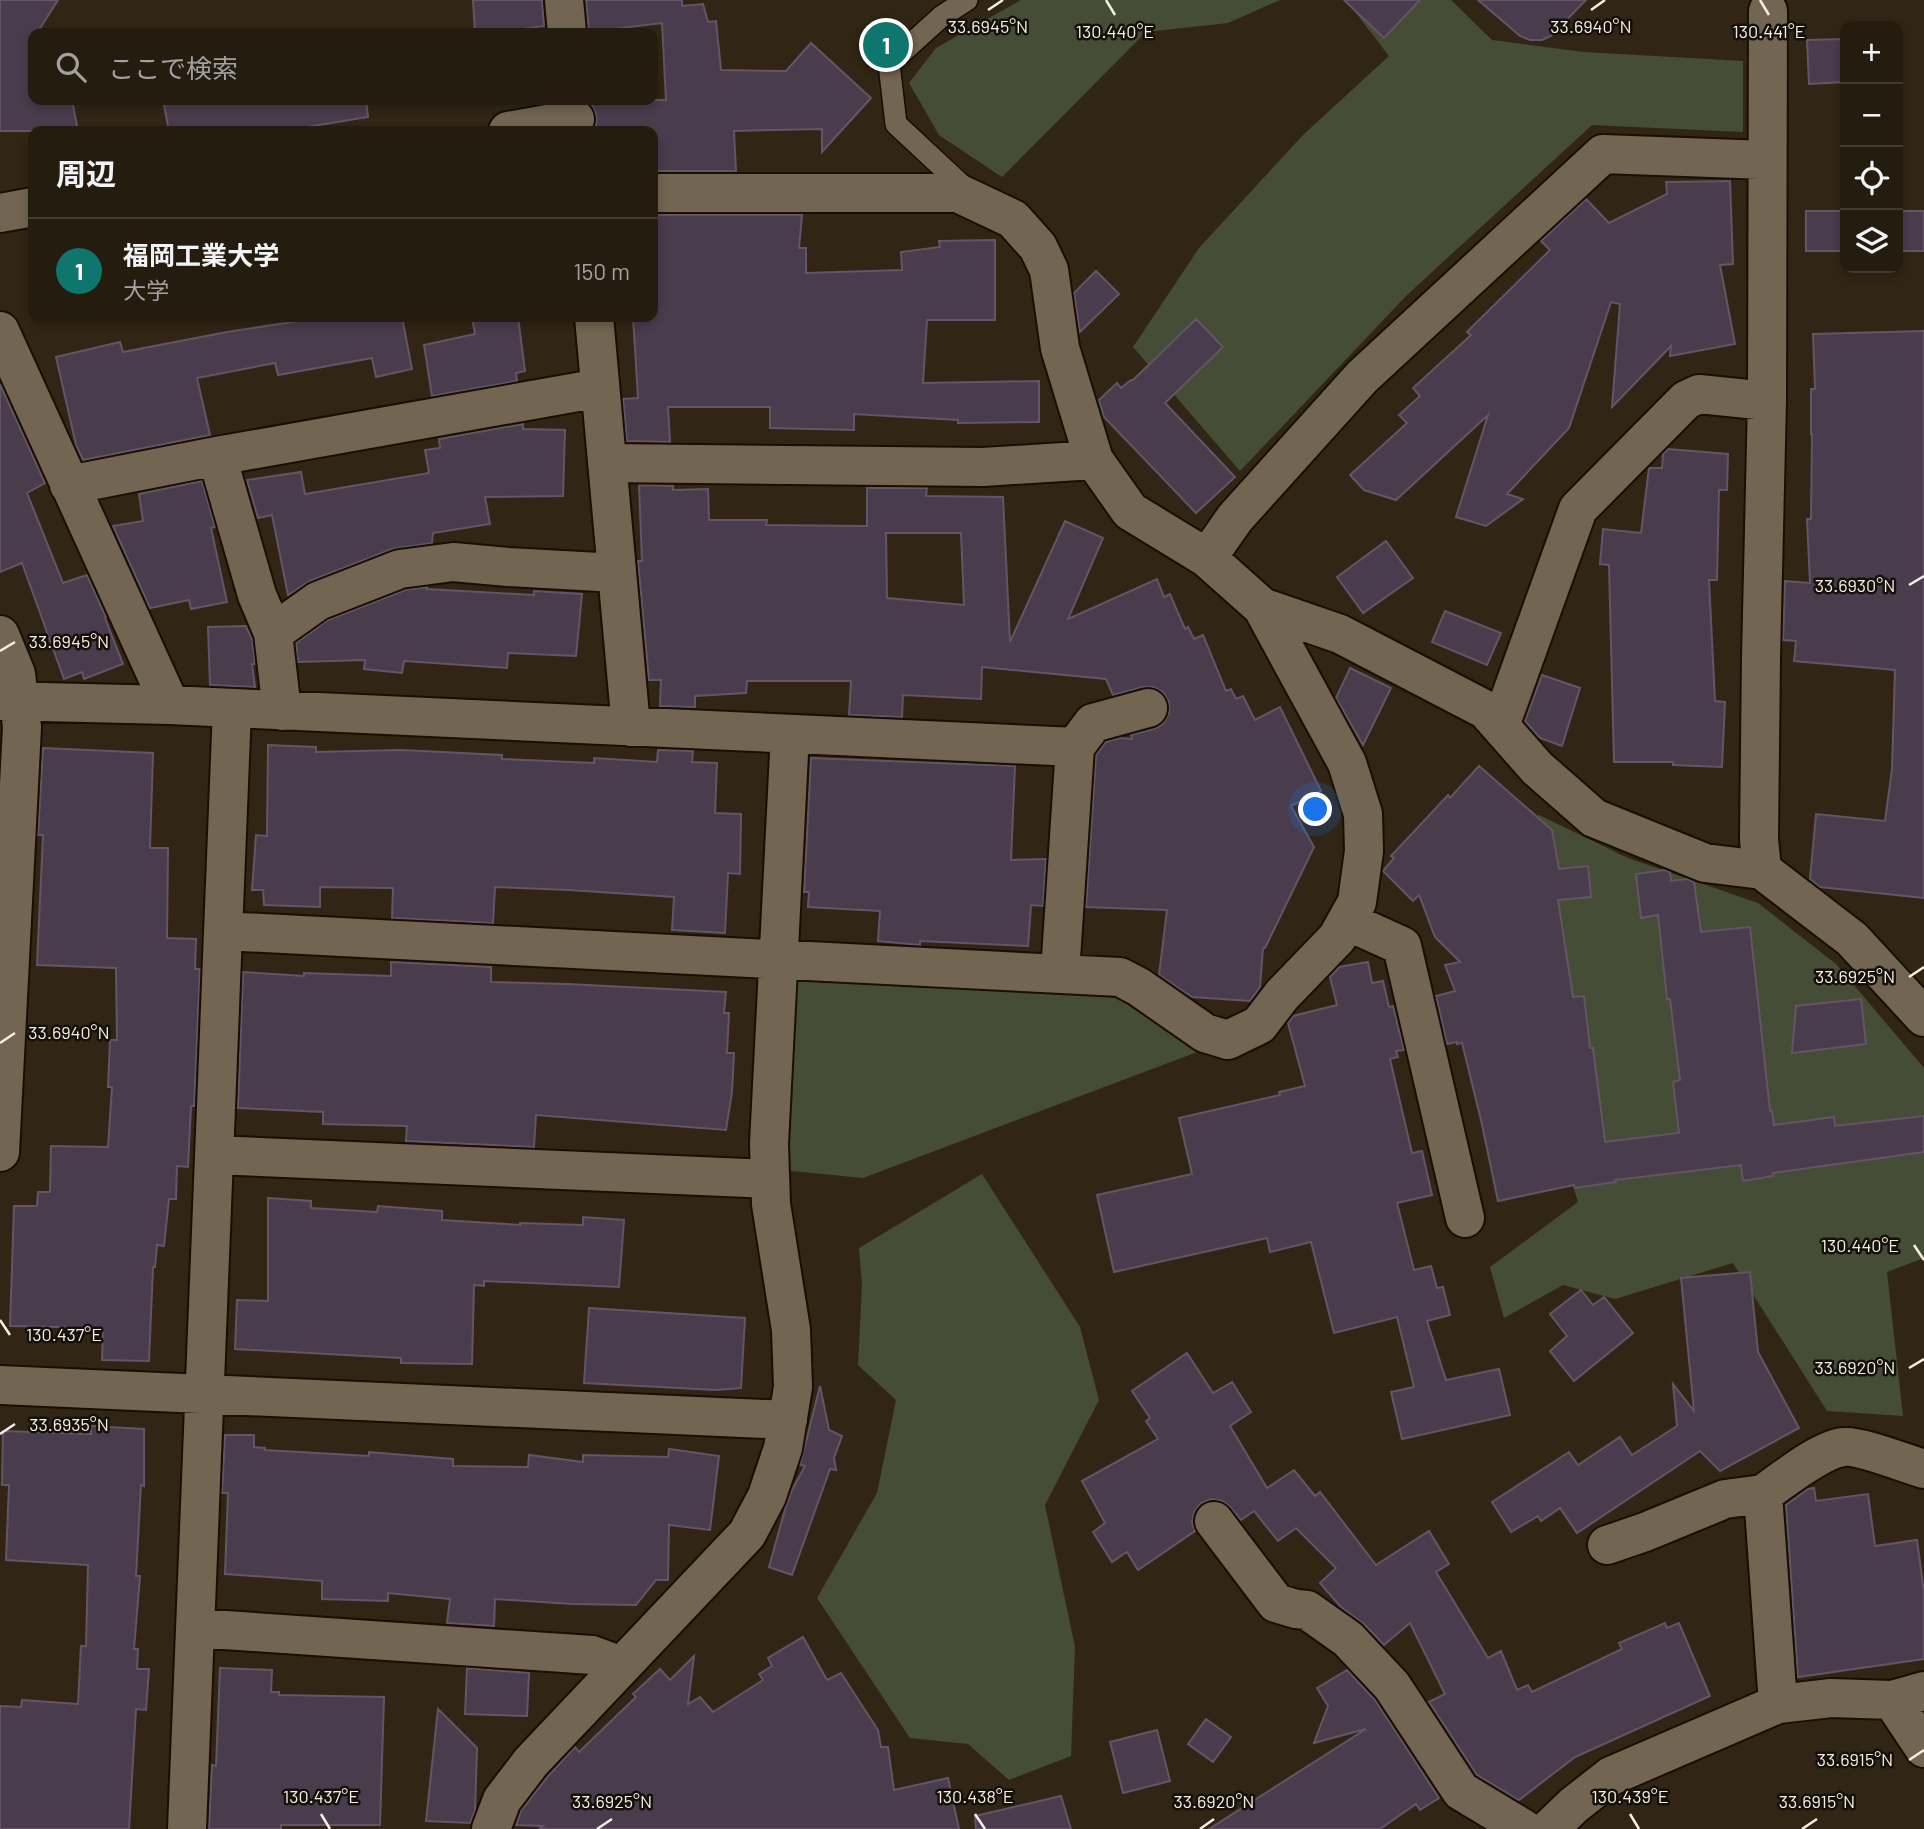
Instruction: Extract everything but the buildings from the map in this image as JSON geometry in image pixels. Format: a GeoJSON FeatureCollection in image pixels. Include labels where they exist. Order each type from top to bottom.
{"type":"FeatureCollection","features":[{"type":"Feature","properties":{"kind":"street"},"geometry":{"type":"LineString","coordinates":[[564,0],[567,28]]}},
{"type":"Feature","properties":{"kind":"street"},"geometry":{"type":"LineString","coordinates":[[1762,870],[1759,839],[1760,685],[1767,401],[1768,11]]}},
{"type":"Feature","properties":{"kind":"street"},"geometry":{"type":"LineString","coordinates":[[532,126],[575,117]]}},
{"type":"Feature","properties":{"kind":"street"},"geometry":{"type":"LineString","coordinates":[[1207,558],[1235,518],[1362,377],[1604,154],[1766,160]]}},
{"type":"Feature","properties":{"kind":"street"},"geometry":{"type":"LineString","coordinates":[[223,931],[1120,976],[1205,1033],[1228,1040],[1259,1025],[1282,995],[1337,938],[1357,902],[1364,851],[1363,814],[1347,763],[1262,607],[1207,558],[1130,511],[1094,460],[1060,348],[1049,270],[1038,247],[1013,219],[958,193],[658,193]]}},
{"type":"Feature","properties":{"kind":"street"},"geometry":{"type":"LineString","coordinates":[[0,213],[28,208]]}},
{"type":"Feature","properties":{"kind":"street"},"geometry":{"type":"LineString","coordinates":[[594,322],[631,727]]}},
{"type":"Feature","properties":{"kind":"street"},"geometry":{"type":"LineString","coordinates":[[0,331],[170,705]]}},
{"type":"Feature","properties":{"kind":"street"},"geometry":{"type":"LineString","coordinates":[[69,485],[600,388]]}},
{"type":"Feature","properties":{"kind":"street"},"geometry":{"type":"LineString","coordinates":[[1500,726],[1578,509],[1686,400],[1699,394],[1767,401]]}},
{"type":"Feature","properties":{"kind":"street"},"geometry":{"type":"LineString","coordinates":[[217,456],[257,596],[273,633],[282,711]]}},
{"type":"Feature","properties":{"kind":"street"},"geometry":{"type":"LineString","coordinates":[[607,463],[983,467],[1094,460]]}},
{"type":"Feature","properties":{"kind":"street"},"geometry":{"type":"LineString","coordinates":[[273,633],[318,601],[400,569],[453,562],[617,573]]}},
{"type":"Feature","properties":{"kind":"street"},"geometry":{"type":"LineString","coordinates":[[1262,607],[1340,634],[1486,710],[1537,768],[1594,818],[1705,863],[1762,870],[1852,939],[1924,1017]]}},
{"type":"Feature","properties":{"kind":"street"},"geometry":{"type":"LineString","coordinates":[[0,635],[16,674],[9,701],[22,727],[0,1152]]}},
{"type":"Feature","properties":{"kind":"street"},"geometry":{"type":"LineString","coordinates":[[9,701],[170,705],[1075,747]]}},
{"type":"Feature","properties":{"kind":"street"},"geometry":{"type":"LineString","coordinates":[[1060,973],[1075,747],[1093,723],[1149,708]]}},
{"type":"Feature","properties":{"kind":"street"},"geometry":{"type":"LineString","coordinates":[[187,1829],[232,709]]}},
{"type":"Feature","properties":{"kind":"street"},"geometry":{"type":"LineString","coordinates":[[491,1829],[502,1800],[531,1762],[747,1534],[767,1496],[783,1448],[793,1387],[791,1329],[771,1204],[769,1144],[790,734]]}},
{"type":"Feature","properties":{"kind":"street"},"geometry":{"type":"LineString","coordinates":[[1347,921],[1402,946],[1465,1217]]}},
{"type":"Feature","properties":{"kind":"street"},"geometry":{"type":"LineString","coordinates":[[214,1155],[770,1180]]}},
{"type":"Feature","properties":{"kind":"street"},"geometry":{"type":"LineString","coordinates":[[0,1385],[788,1420]]}},
{"type":"Feature","properties":{"kind":"street"},"geometry":{"type":"LineString","coordinates":[[1607,1545],[1725,1499],[1763,1494],[1827,1451],[1845,1447],[1858,1449],[1924,1469]]}},
{"type":"Feature","properties":{"kind":"street"},"geometry":{"type":"LineString","coordinates":[[1763,1494],[1778,1704]]}},
{"type":"Feature","properties":{"kind":"street"},"geometry":{"type":"LineString","coordinates":[[1214,1521],[1276,1603],[1307,1609],[1348,1639],[1392,1686],[1461,1791],[1524,1829]]}},
{"type":"Feature","properties":{"kind":"street"},"geometry":{"type":"LineString","coordinates":[[195,1628],[592,1655],[622,1666]]}},
{"type":"Feature","properties":{"kind":"street"},"geometry":{"type":"LineString","coordinates":[[1549,1829],[1611,1776],[1778,1704],[1908,1696],[1924,1748]]}},
{"type":"Feature","properties":{"kind":"lane"},"geometry":{"type":"LineString","coordinates":[[967,0],[942,16],[889,64],[896,124],[979,202]]}},
{"type":"Feature","properties":{"kind":"green space"},"geometry":{"type":"Polygon","coordinates":[[[1021,0],[1280,0],[1228,23],[1146,32],[1002,177],[939,135],[909,83],[936,48],[1021,0]]]}},
{"type":"Feature","properties":{"kind":"green space"},"geometry":{"type":"Polygon","coordinates":[[[1346,0],[1451,0],[1492,40],[1584,52],[1743,61],[1743,132],[1592,125],[1407,295],[1240,471],[1133,347],[1199,248],[1303,135],[1389,56],[1346,0]]]}},
{"type":"Feature","properties":{"kind":"green space"},"geometry":{"type":"Polygon","coordinates":[[[1539,815],[1628,858],[1758,903],[1836,964],[1924,1068],[1924,1258],[1887,1272],[1903,1416],[1827,1411],[1733,1263],[1615,1299],[1563,1285],[1504,1318],[1490,1267],[1578,1202],[1473,870],[1539,815]]]}},
{"type":"Feature","properties":{"kind":"green space"},"geometry":{"type":"Polygon","coordinates":[[[790,973],[1116,986],[1200,1051],[863,1178],[782,1170],[790,973]]]}},
{"type":"Feature","properties":{"kind":"green space"},"geometry":{"type":"Polygon","coordinates":[[[982,1174],[1080,1327],[1099,1400],[1045,1505],[1075,1647],[1071,1756],[1009,1780],[968,1744],[910,1738],[817,1598],[877,1493],[896,1400],[858,1365],[862,1286],[859,1248],[982,1174]]]}},
{"type":"Feature","properties":{"kind":"place","name":"福岡工業大学"},"geometry":{"type":"Point","coordinates":[886,45]}}]}
